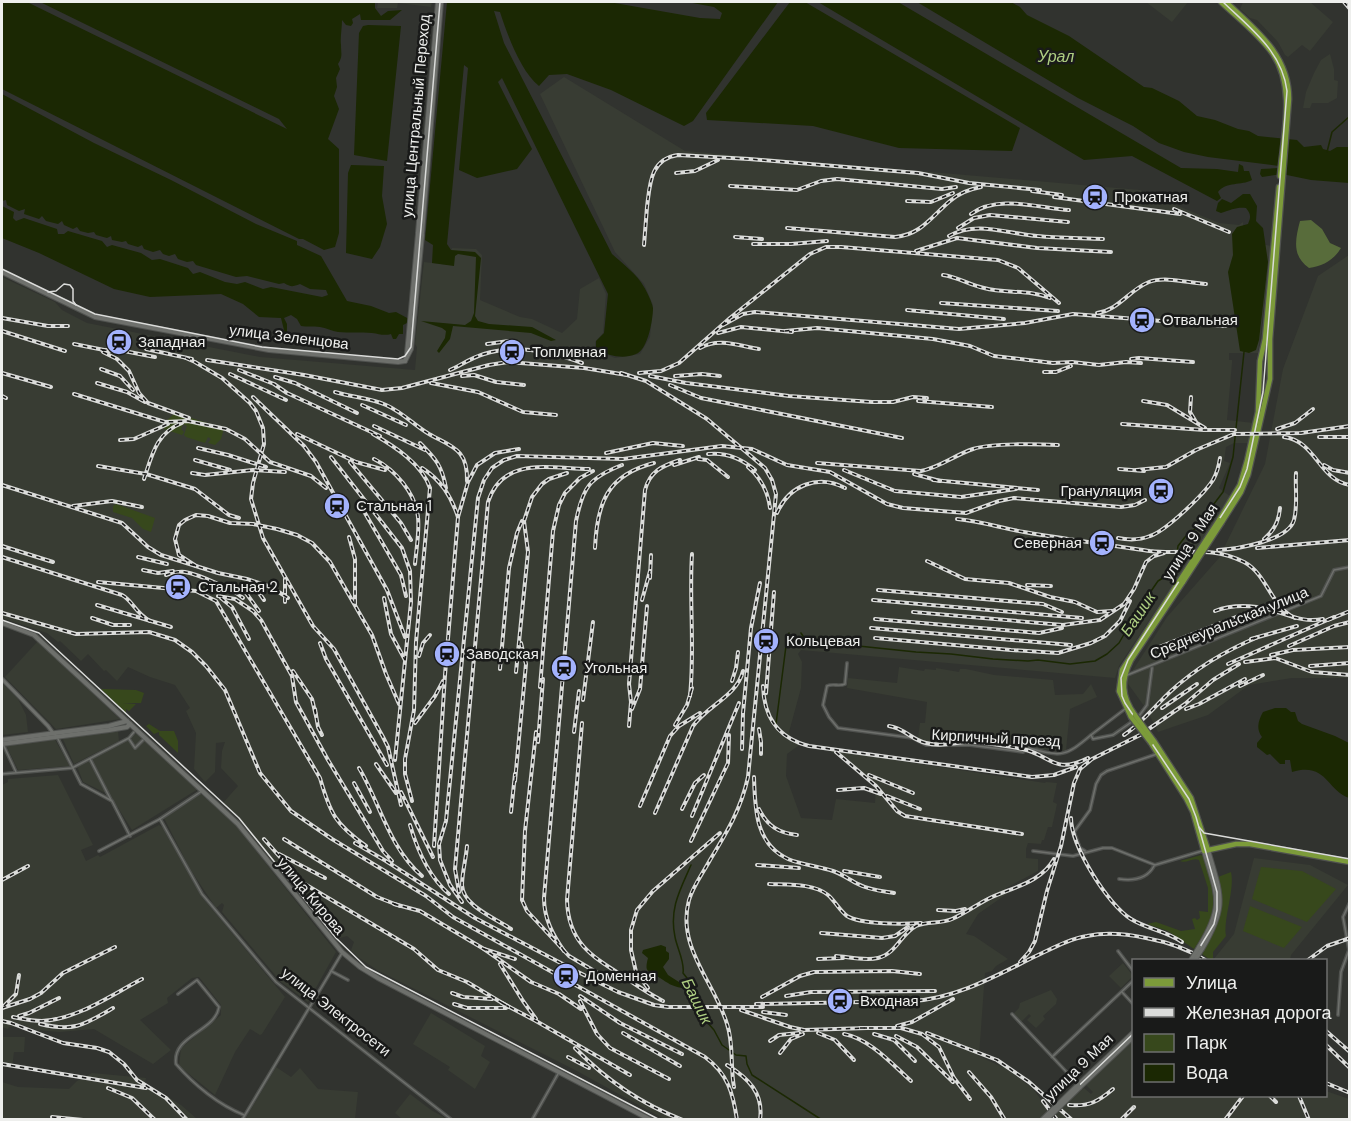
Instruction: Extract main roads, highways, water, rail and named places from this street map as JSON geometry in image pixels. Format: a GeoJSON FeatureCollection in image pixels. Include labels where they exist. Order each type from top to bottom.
{"type":"FeatureCollection","features":[{"type":"Feature","properties":{"kind":"main road","name":"улица Центральный Переход"},"geometry":{"type":"LineString","coordinates":[[405,361],[420,234],[440,2]]}},
{"type":"Feature","properties":{"kind":"main road"},"geometry":{"type":"LineString","coordinates":[[1221,2],[1255,34],[1277,61],[1286,91],[1285,134]]}},
{"type":"Feature","properties":{"kind":"main road"},"geometry":{"type":"LineString","coordinates":[[1226,2],[1266,40],[1281,60],[1285,70],[1289,91],[1279,207]]}},
{"type":"Feature","properties":{"kind":"main road","name":"улица 9 Мая"},"geometry":{"type":"LineString","coordinates":[[1194,959],[1212,924],[1217,903],[1206,850],[1191,798],[1126,708],[1119,691],[1122,670],[1220,521],[1244,474],[1258,412],[1260,361],[1265,339],[1279,207]]}},
{"type":"Feature","properties":{"kind":"main road","name":"улица 9 Мая"},"geometry":{"type":"LineString","coordinates":[[1220,521],[1241,492],[1248,475],[1268,394],[1279,207]]}},
{"type":"Feature","properties":{"kind":"main road","name":"улица Зеленцова"},"geometry":{"type":"LineString","coordinates":[[2,272],[95,317],[269,350],[405,361]]}},
{"type":"Feature","properties":{"kind":"main road","name":"улица 9 Мая"},"geometry":{"type":"LineString","coordinates":[[1133,716],[1125,698],[1124,677],[1128,666],[1181,581]]}},
{"type":"Feature","properties":{"kind":"main road","name":"улица Кирова"},"geometry":{"type":"LineString","coordinates":[[2,623],[34,635],[238,824],[342,952],[360,968],[651,1119]]}},
{"type":"Feature","properties":{"kind":"main road"},"geometry":{"type":"LineString","coordinates":[[2,742],[129,723]]}},
{"type":"Feature","properties":{"kind":"main road","name":"улица 9 Мая"},"geometry":{"type":"LineString","coordinates":[[1152,742],[1186,798],[1206,850]]}},
{"type":"Feature","properties":{"kind":"main road"},"geometry":{"type":"LineString","coordinates":[[1206,850],[1247,844],[1350,862]]}},
{"type":"Feature","properties":{"kind":"main road","name":"улица 9 Мая"},"geometry":{"type":"LineString","coordinates":[[1044,1119],[1132,1036]]}},
{"type":"Feature","properties":{"kind":"water"},"geometry":{"type":"Polygon","coordinates":[[[2,2],[27,2],[287,129],[279,119],[40,2],[375,2],[375,8],[381,16],[388,11],[402,10],[390,20],[361,20],[360,14],[352,19],[351,26],[346,25],[342,20],[341,59],[338,64],[340,69],[336,78],[337,87],[334,96],[339,109],[328,139],[339,149],[339,233],[335,247],[324,250],[299,239],[2,89],[2,2]]]}},
{"type":"Feature","properties":{"kind":"water"},"geometry":{"type":"Polygon","coordinates":[[[447,2],[609,2],[700,18],[720,19],[722,13],[714,7],[687,2],[778,2],[693,121],[684,126],[611,90],[567,74],[549,75],[539,86],[526,72],[500,12],[494,11],[504,43],[612,254],[638,278],[651,300],[653,308],[649,334],[644,347],[636,354],[621,357],[596,350],[596,341],[604,333],[608,294],[502,78],[498,82],[532,149],[517,169],[477,178],[459,170],[468,68],[464,65],[447,244],[451,250],[475,252],[481,258],[475,316],[478,321],[532,327],[556,340],[551,341],[531,333],[453,326],[450,339],[439,353],[437,351],[445,338],[446,331],[421,321],[465,325],[471,321],[474,313],[476,257],[458,254],[455,256],[454,266],[432,263],[433,245],[425,240],[447,2]]]}},
{"type":"Feature","properties":{"kind":"water"},"geometry":{"type":"Polygon","coordinates":[[[790,2],[805,2],[1020,128],[1012,151],[899,148],[813,126],[707,120],[706,113],[790,2]]]}},
{"type":"Feature","properties":{"kind":"water"},"geometry":{"type":"Polygon","coordinates":[[[818,2],[898,2],[1181,168],[1238,172],[1239,164],[1243,166],[1244,171],[1249,171],[1252,180],[1226,186],[1218,192],[1221,198],[1217,201],[1132,156],[1084,160],[818,2]]]}},
{"type":"Feature","properties":{"kind":"water","name":"Урал"},"geometry":{"type":"Polygon","coordinates":[[[917,2],[1011,2],[1027,15],[1069,36],[1144,87],[1152,88],[1179,101],[1197,116],[1249,131],[1258,136],[1297,140],[1304,147],[1321,145],[1323,149],[1330,151],[1337,147],[1349,147],[1349,183],[1311,180],[1282,174],[1262,177],[1261,169],[1279,168],[1279,166],[1208,157],[1159,143],[1133,126],[1078,98],[917,2]]]}},
{"type":"Feature","properties":{"kind":"water"},"geometry":{"type":"Polygon","coordinates":[[[363,26],[401,26],[387,161],[354,155],[359,33],[363,26]]]}},
{"type":"Feature","properties":{"kind":"water"},"geometry":{"type":"Polygon","coordinates":[[[2,94],[256,224],[297,241],[297,245],[321,256],[347,301],[389,313],[396,312],[409,319],[409,322],[403,325],[403,334],[393,339],[391,334],[338,332],[320,327],[301,326],[291,315],[284,318],[287,324],[285,334],[281,318],[259,317],[243,304],[221,294],[150,297],[114,289],[2,238],[2,206],[14,212],[13,218],[16,221],[24,218],[57,229],[58,234],[68,231],[102,241],[107,247],[112,245],[141,253],[152,260],[160,259],[188,268],[193,274],[200,272],[225,282],[237,284],[245,282],[263,289],[271,287],[322,297],[328,295],[326,290],[310,289],[300,284],[292,286],[247,276],[236,277],[196,265],[193,261],[178,259],[175,254],[169,256],[160,250],[153,252],[144,249],[142,245],[138,247],[126,241],[112,240],[111,236],[107,238],[96,235],[94,232],[80,231],[77,227],[73,229],[64,225],[62,221],[58,224],[46,221],[42,216],[39,219],[24,214],[25,209],[19,211],[7,205],[6,200],[2,201],[2,94]]]}},
{"type":"Feature","properties":{"kind":"water"},"geometry":{"type":"Polygon","coordinates":[[[351,165],[384,166],[382,196],[387,224],[380,247],[372,259],[346,253],[348,173],[351,165]]]}},
{"type":"Feature","properties":{"kind":"water"},"geometry":{"type":"Polygon","coordinates":[[[1243,194],[1250,194],[1257,206],[1256,221],[1263,228],[1268,262],[1259,340],[1256,350],[1249,353],[1240,351],[1228,272],[1233,255],[1232,234],[1237,227],[1248,224],[1250,214],[1246,208],[1236,208],[1221,213],[1216,211],[1222,199],[1231,203],[1243,194]]]}},
{"type":"Feature","properties":{"kind":"water"},"geometry":{"type":"Polygon","coordinates":[[[1275,708],[1286,708],[1295,712],[1298,721],[1302,724],[1349,743],[1349,798],[1341,794],[1319,774],[1304,770],[1292,772],[1290,760],[1285,760],[1285,764],[1280,764],[1270,754],[1267,755],[1257,747],[1262,737],[1258,728],[1261,715],[1275,708]]]}},
{"type":"Feature","properties":{"kind":"water"},"geometry":{"type":"Polygon","coordinates":[[[661,945],[666,947],[669,953],[669,959],[663,967],[668,975],[682,984],[682,988],[670,984],[647,969],[648,958],[642,953],[643,950],[661,945]]]}},
{"type":"Feature","properties":{"kind":"waterway"},"geometry":{"type":"LineString","coordinates":[[1327,152],[1332,132],[1350,116]]}},
{"type":"Feature","properties":{"kind":"waterway","name":"Башик"},"geometry":{"type":"LineString","coordinates":[[801,633],[808,644],[820,642],[993,659],[1038,660],[1070,664],[1095,661],[1107,654],[1119,643],[1158,581],[1166,576],[1176,560],[1178,546],[1201,524],[1223,492],[1233,457],[1244,352]]}},
{"type":"Feature","properties":{"kind":"waterway","name":"Башик"},"geometry":{"type":"LineString","coordinates":[[776,724],[789,633]]}},
{"type":"Feature","properties":{"kind":"waterway","name":"Башик"},"geometry":{"type":"LineString","coordinates":[[691,865],[673,917],[683,973],[698,995],[700,1014],[714,1030],[722,1045],[736,1055],[746,1056],[752,1075],[822,1120]]}},
{"type":"Feature","properties":{"kind":"tram line"},"geometry":{"type":"LineString","coordinates":[[2,269],[95,314],[262,347],[398,359],[405,356],[411,347],[440,2]]}},
{"type":"Feature","properties":{"kind":"tram line"},"geometry":{"type":"LineString","coordinates":[[1193,959],[1214,924],[1217,892],[1189,799],[1125,703],[1122,696],[1121,678],[1128,660],[1240,487],[1247,469],[1263,392],[1287,91],[1284,77],[1272,52],[1254,31],[1223,2]]}},
{"type":"Feature","properties":{"kind":"tram line"},"geometry":{"type":"LineString","coordinates":[[48,292],[56,291],[64,284],[70,285],[76,305]]}},
{"type":"Feature","properties":{"kind":"tram line"},"geometry":{"type":"LineString","coordinates":[[2,620],[39,633],[239,818],[336,938],[366,967],[660,1120]]}},
{"type":"Feature","properties":{"kind":"tram line"},"geometry":{"type":"LineString","coordinates":[[1199,827],[1204,833],[1350,859]]}},
{"type":"Feature","properties":{"kind":"tram line"},"geometry":{"type":"LineString","coordinates":[[1043,1120],[1132,1035]]}},
{"type":"Feature","properties":{"kind":"railway"},"geometry":{"type":"LineString","coordinates":[[1344,2],[1350,9]]}},
{"type":"Feature","properties":{"kind":"railway"},"geometry":{"type":"LineString","coordinates":[[644,245],[648,198],[653,174],[662,162],[678,155],[918,173],[969,183],[1040,190]]}},
{"type":"Feature","properties":{"kind":"railway"},"geometry":{"type":"LineString","coordinates":[[676,173],[695,171],[718,160]]}},
{"type":"Feature","properties":{"kind":"railway"},"geometry":{"type":"LineString","coordinates":[[730,186],[797,190],[821,181],[837,179],[942,189],[956,187]]}},
{"type":"Feature","properties":{"kind":"railway"},"geometry":{"type":"LineString","coordinates":[[787,228],[895,237],[919,229],[957,196],[981,187]]}},
{"type":"Feature","properties":{"kind":"railway"},"geometry":{"type":"LineString","coordinates":[[1032,191],[1062,195]]}},
{"type":"Feature","properties":{"kind":"railway"},"geometry":{"type":"LineString","coordinates":[[907,201],[931,202],[953,193]]}},
{"type":"Feature","properties":{"kind":"railway"},"geometry":{"type":"LineString","coordinates":[[1054,197],[1180,214]]}},
{"type":"Feature","properties":{"kind":"railway"},"geometry":{"type":"LineString","coordinates":[[971,214],[982,208],[1006,203],[1069,210]]}},
{"type":"Feature","properties":{"kind":"railway"},"geometry":{"type":"LineString","coordinates":[[1174,209],[1229,232]]}},
{"type":"Feature","properties":{"kind":"railway"},"geometry":{"type":"LineString","coordinates":[[958,228],[974,218],[990,215],[1068,222]]}},
{"type":"Feature","properties":{"kind":"railway"},"geometry":{"type":"LineString","coordinates":[[949,236],[960,231],[981,228],[1037,236],[1103,239]]}},
{"type":"Feature","properties":{"kind":"railway"},"geometry":{"type":"LineString","coordinates":[[735,237],[762,239]]}},
{"type":"Feature","properties":{"kind":"railway"},"geometry":{"type":"LineString","coordinates":[[916,251],[957,238],[1037,248],[1111,252]]}},
{"type":"Feature","properties":{"kind":"railway"},"geometry":{"type":"LineString","coordinates":[[753,244],[827,241]]}},
{"type":"Feature","properties":{"kind":"railway"},"geometry":{"type":"LineString","coordinates":[[639,373],[661,371],[679,363],[730,318],[810,254],[826,247],[998,260],[1018,268],[1059,303]]}},
{"type":"Feature","properties":{"kind":"railway"},"geometry":{"type":"LineString","coordinates":[[943,275],[992,290],[1034,293],[1050,298]]}},
{"type":"Feature","properties":{"kind":"railway"},"geometry":{"type":"LineString","coordinates":[[1097,313],[1112,308],[1142,286],[1155,280],[1206,284]]}},
{"type":"Feature","properties":{"kind":"railway"},"geometry":{"type":"LineString","coordinates":[[941,303],[1058,311]]}},
{"type":"Feature","properties":{"kind":"railway"},"geometry":{"type":"LineString","coordinates":[[907,310],[1004,319]]}},
{"type":"Feature","properties":{"kind":"railway"},"geometry":{"type":"LineString","coordinates":[[723,325],[743,314],[755,312],[959,329],[1025,323],[1073,314],[1225,326]]}},
{"type":"Feature","properties":{"kind":"railway"},"geometry":{"type":"LineString","coordinates":[[2,318],[48,326],[68,326]]}},
{"type":"Feature","properties":{"kind":"railway"},"geometry":{"type":"LineString","coordinates":[[718,333],[741,327],[792,332]]}},
{"type":"Feature","properties":{"kind":"railway"},"geometry":{"type":"LineString","coordinates":[[785,331],[817,328],[933,339],[970,346],[994,356],[1053,363],[1072,362],[1099,365],[1141,363]]}},
{"type":"Feature","properties":{"kind":"railway"},"geometry":{"type":"LineString","coordinates":[[2,331],[65,351]]}},
{"type":"Feature","properties":{"kind":"railway"},"geometry":{"type":"LineString","coordinates":[[487,344],[509,341]]}},
{"type":"Feature","properties":{"kind":"railway"},"geometry":{"type":"LineString","coordinates":[[700,348],[722,343],[759,349]]}},
{"type":"Feature","properties":{"kind":"railway"},"geometry":{"type":"LineString","coordinates":[[74,344],[109,351]]}},
{"type":"Feature","properties":{"kind":"railway"},"geometry":{"type":"LineString","coordinates":[[146,349],[192,359]]}},
{"type":"Feature","properties":{"kind":"railway"},"geometry":{"type":"LineString","coordinates":[[102,350],[124,351],[155,357]]}},
{"type":"Feature","properties":{"kind":"railway"},"geometry":{"type":"LineString","coordinates":[[450,370],[479,356],[508,350],[546,353],[582,363]]}},
{"type":"Feature","properties":{"kind":"railway"},"geometry":{"type":"LineString","coordinates":[[103,352],[117,359],[129,371],[139,393],[148,403],[189,418]]}},
{"type":"Feature","properties":{"kind":"railway"},"geometry":{"type":"LineString","coordinates":[[186,358],[222,378],[256,411],[263,428],[264,444],[251,499],[263,538],[313,626],[334,649],[383,737],[388,747],[401,805]]}},
{"type":"Feature","properties":{"kind":"railway"},"geometry":{"type":"LineString","coordinates":[[1131,359],[1193,362]]}},
{"type":"Feature","properties":{"kind":"railway"},"geometry":{"type":"LineString","coordinates":[[207,360],[382,390],[402,388],[508,362],[584,368],[627,375]]}},
{"type":"Feature","properties":{"kind":"railway"},"geometry":{"type":"LineString","coordinates":[[1044,372],[1056,372],[1071,366]]}},
{"type":"Feature","properties":{"kind":"railway"},"geometry":{"type":"LineString","coordinates":[[101,369],[120,376],[133,390]]}},
{"type":"Feature","properties":{"kind":"railway"},"geometry":{"type":"LineString","coordinates":[[239,370],[274,384],[287,393],[380,436]]}},
{"type":"Feature","properties":{"kind":"railway"},"geometry":{"type":"LineString","coordinates":[[2,373],[51,387]]}},
{"type":"Feature","properties":{"kind":"railway"},"geometry":{"type":"LineString","coordinates":[[621,373],[646,381],[707,419],[765,468],[776,494],[748,777],[742,800],[733,820],[693,890],[686,917],[692,949],[721,1009],[729,1032],[734,1087]]}},
{"type":"Feature","properties":{"kind":"railway"},"geometry":{"type":"LineString","coordinates":[[230,374],[286,400]]}},
{"type":"Feature","properties":{"kind":"railway"},"geometry":{"type":"LineString","coordinates":[[675,376],[702,374],[720,376]]}},
{"type":"Feature","properties":{"kind":"railway"},"geometry":{"type":"LineString","coordinates":[[462,376],[474,375],[496,382],[524,385]]}},
{"type":"Feature","properties":{"kind":"railway"},"geometry":{"type":"LineString","coordinates":[[650,376],[686,383],[789,396],[872,402],[893,402],[913,397],[927,398]]}},
{"type":"Feature","properties":{"kind":"railway"},"geometry":{"type":"LineString","coordinates":[[275,377],[295,383],[357,413]]}},
{"type":"Feature","properties":{"kind":"railway"},"geometry":{"type":"LineString","coordinates":[[97,383],[127,392],[145,402]]}},
{"type":"Feature","properties":{"kind":"railway"},"geometry":{"type":"LineString","coordinates":[[431,383],[478,392],[523,412],[556,415]]}},
{"type":"Feature","properties":{"kind":"railway"},"geometry":{"type":"LineString","coordinates":[[670,385],[701,398],[902,438]]}},
{"type":"Feature","properties":{"kind":"railway"},"geometry":{"type":"LineString","coordinates":[[335,392],[386,405],[457,450],[465,462],[467,481]]}},
{"type":"Feature","properties":{"kind":"railway"},"geometry":{"type":"LineString","coordinates":[[74,394],[165,422],[188,421],[226,429],[245,439],[270,462],[311,476],[326,488]]}},
{"type":"Feature","properties":{"kind":"railway"},"geometry":{"type":"LineString","coordinates":[[2,396],[6,398]]}},
{"type":"Feature","properties":{"kind":"railway"},"geometry":{"type":"LineString","coordinates":[[253,397],[304,446],[316,462],[387,590],[405,637]]}},
{"type":"Feature","properties":{"kind":"railway"},"geometry":{"type":"LineString","coordinates":[[1191,397],[1190,412],[1196,422]]}},
{"type":"Feature","properties":{"kind":"railway"},"geometry":{"type":"LineString","coordinates":[[918,401],[992,407]]}},
{"type":"Feature","properties":{"kind":"railway"},"geometry":{"type":"LineString","coordinates":[[1143,401],[1167,405],[1205,428]]}},
{"type":"Feature","properties":{"kind":"railway"},"geometry":{"type":"LineString","coordinates":[[362,405],[406,425]]}},
{"type":"Feature","properties":{"kind":"railway"},"geometry":{"type":"LineString","coordinates":[[1277,429],[1295,423],[1313,409]]}},
{"type":"Feature","properties":{"kind":"railway"},"geometry":{"type":"LineString","coordinates":[[144,479],[156,446],[166,433],[182,423]]}},
{"type":"Feature","properties":{"kind":"railway"},"geometry":{"type":"LineString","coordinates":[[120,440],[134,439],[168,424]]}},
{"type":"Feature","properties":{"kind":"railway"},"geometry":{"type":"LineString","coordinates":[[1122,424],[1235,430]]}},
{"type":"Feature","properties":{"kind":"railway"},"geometry":{"type":"LineString","coordinates":[[374,426],[425,450]]}},
{"type":"Feature","properties":{"kind":"railway"},"geometry":{"type":"LineString","coordinates":[[1136,470],[1166,467],[1196,450],[1234,434],[1301,433],[1350,426]]}},
{"type":"Feature","properties":{"kind":"railway"},"geometry":{"type":"LineString","coordinates":[[297,434],[356,462],[385,470]]}},
{"type":"Feature","properties":{"kind":"railway"},"geometry":{"type":"LineString","coordinates":[[373,434],[398,450],[414,464],[421,471],[430,488],[416,642],[414,710],[405,759],[405,774],[412,801]]}},
{"type":"Feature","properties":{"kind":"railway"},"geometry":{"type":"LineString","coordinates":[[1284,437],[1303,445],[1331,476],[1350,485]]}},
{"type":"Feature","properties":{"kind":"railway"},"geometry":{"type":"LineString","coordinates":[[1319,437],[1350,437]]}},
{"type":"Feature","properties":{"kind":"railway"},"geometry":{"type":"LineString","coordinates":[[420,443],[438,463],[446,488]]}},
{"type":"Feature","properties":{"kind":"railway"},"geometry":{"type":"LineString","coordinates":[[606,453],[653,443],[683,446]]}},
{"type":"Feature","properties":{"kind":"railway"},"geometry":{"type":"LineString","coordinates":[[817,463],[921,471],[981,447],[1015,444],[1058,445]]}},
{"type":"Feature","properties":{"kind":"railway"},"geometry":{"type":"LineString","coordinates":[[462,902],[450,885],[440,860],[439,844],[446,821],[478,498],[484,480],[492,468],[504,460],[517,456],[623,459],[722,446],[752,449],[787,465],[830,472],[887,504],[903,508],[966,513],[1014,498],[1121,507],[1135,505],[1145,500]]}},
{"type":"Feature","properties":{"kind":"railway"},"geometry":{"type":"LineString","coordinates":[[198,448],[266,467]]}},
{"type":"Feature","properties":{"kind":"railway"},"geometry":{"type":"LineString","coordinates":[[434,846],[458,517],[468,482],[477,465],[495,453],[519,449]]}},
{"type":"Feature","properties":{"kind":"railway"},"geometry":{"type":"LineString","coordinates":[[708,454],[733,457],[755,470]]}},
{"type":"Feature","properties":{"kind":"railway"},"geometry":{"type":"LineString","coordinates":[[331,457],[402,548],[410,571],[411,602],[395,760]]}},
{"type":"Feature","properties":{"kind":"railway"},"geometry":{"type":"LineString","coordinates":[[674,465],[699,457]]}},
{"type":"Feature","properties":{"kind":"railway"},"geometry":{"type":"LineString","coordinates":[[1118,538],[1142,538],[1157,533],[1165,527],[1193,503],[1213,480],[1220,458]]}},
{"type":"Feature","properties":{"kind":"railway"},"geometry":{"type":"LineString","coordinates":[[374,459],[397,476],[415,503],[418,522],[415,564]]}},
{"type":"Feature","properties":{"kind":"railway"},"geometry":{"type":"LineString","coordinates":[[698,459],[707,460],[728,477]]}},
{"type":"Feature","properties":{"kind":"railway"},"geometry":{"type":"LineString","coordinates":[[195,460],[230,470]]}},
{"type":"Feature","properties":{"kind":"railway"},"geometry":{"type":"LineString","coordinates":[[629,726],[631,702],[629,684],[645,490],[650,478],[658,470],[680,460]]}},
{"type":"Feature","properties":{"kind":"railway"},"geometry":{"type":"LineString","coordinates":[[350,462],[401,523],[411,540]]}},
{"type":"Feature","properties":{"kind":"railway"},"geometry":{"type":"LineString","coordinates":[[595,548],[598,517],[608,493],[625,475],[654,463]]}},
{"type":"Feature","properties":{"kind":"railway"},"geometry":{"type":"LineString","coordinates":[[564,951],[550,926],[544,898],[576,521],[589,485],[602,474],[622,465]]}},
{"type":"Feature","properties":{"kind":"railway"},"geometry":{"type":"LineString","coordinates":[[1324,465],[1333,470],[1350,473]]}},
{"type":"Feature","properties":{"kind":"railway"},"geometry":{"type":"LineString","coordinates":[[98,466],[146,474],[195,489],[229,515],[239,518]]}},
{"type":"Feature","properties":{"kind":"railway"},"geometry":{"type":"LineString","coordinates":[[459,892],[455,869],[488,502],[495,487],[505,477],[517,471],[545,467],[589,469]]}},
{"type":"Feature","properties":{"kind":"railway"},"geometry":{"type":"LineString","coordinates":[[748,467],[763,486],[770,508]]}},
{"type":"Feature","properties":{"kind":"railway"},"geometry":{"type":"LineString","coordinates":[[422,468],[444,489],[458,517]]}},
{"type":"Feature","properties":{"kind":"railway"},"geometry":{"type":"LineString","coordinates":[[1119,469],[1144,471]]}},
{"type":"Feature","properties":{"kind":"railway"},"geometry":{"type":"LineString","coordinates":[[192,473],[205,475],[253,470],[285,472]]}},
{"type":"Feature","properties":{"kind":"railway"},"geometry":{"type":"LineString","coordinates":[[844,470],[895,491],[961,497],[1016,489]]}},
{"type":"Feature","properties":{"kind":"railway"},"geometry":{"type":"LineString","coordinates":[[540,687],[553,531],[559,505],[565,493],[580,478],[593,471]]}},
{"type":"Feature","properties":{"kind":"railway"},"geometry":{"type":"LineString","coordinates":[[516,672],[528,552],[524,521],[532,497],[542,484],[567,473]]}},
{"type":"Feature","properties":{"kind":"railway"},"geometry":{"type":"LineString","coordinates":[[1218,550],[1261,542],[1290,527],[1296,509],[1296,473]]}},
{"type":"Feature","properties":{"kind":"railway"},"geometry":{"type":"LineString","coordinates":[[914,474],[940,481]]}},
{"type":"Feature","properties":{"kind":"railway"},"geometry":{"type":"LineString","coordinates":[[933,480],[1038,490]]}},
{"type":"Feature","properties":{"kind":"railway"},"geometry":{"type":"LineString","coordinates":[[777,513],[789,495],[805,485],[825,482],[845,488]]}},
{"type":"Feature","properties":{"kind":"railway"},"geometry":{"type":"LineString","coordinates":[[2,485],[122,523],[148,547],[161,555],[271,587],[288,598]]}},
{"type":"Feature","properties":{"kind":"railway"},"geometry":{"type":"LineString","coordinates":[[73,506],[112,501],[142,507]]}},
{"type":"Feature","properties":{"kind":"railway"},"geometry":{"type":"LineString","coordinates":[[362,508],[401,575],[406,596]]}},
{"type":"Feature","properties":{"kind":"railway"},"geometry":{"type":"LineString","coordinates":[[1264,539],[1271,533],[1280,508]]}},
{"type":"Feature","properties":{"kind":"railway"},"geometry":{"type":"LineString","coordinates":[[196,566],[179,555],[175,539],[179,525],[196,515],[230,523],[253,524],[277,529],[297,535],[312,543],[330,562],[372,635],[399,704]]}},
{"type":"Feature","properties":{"kind":"railway"},"geometry":{"type":"LineString","coordinates":[[957,519],[1039,535],[1150,551],[1208,552],[1231,557],[1252,568],[1280,606],[1295,618]]}},
{"type":"Feature","properties":{"kind":"railway"},"geometry":{"type":"LineString","coordinates":[[500,669],[509,568],[522,521]]}},
{"type":"Feature","properties":{"kind":"railway"},"geometry":{"type":"LineString","coordinates":[[349,537],[355,559],[355,604]]}},
{"type":"Feature","properties":{"kind":"railway"},"geometry":{"type":"LineString","coordinates":[[1257,548],[1350,540]]}},
{"type":"Feature","properties":{"kind":"railway"},"geometry":{"type":"LineString","coordinates":[[2,546],[53,562]]}},
{"type":"Feature","properties":{"kind":"railway"},"geometry":{"type":"LineString","coordinates":[[913,612],[1063,625],[1100,620],[1124,604],[1134,589],[1146,562],[1164,553]]}},
{"type":"Feature","properties":{"kind":"railway"},"geometry":{"type":"LineString","coordinates":[[690,696],[692,554]]}},
{"type":"Feature","properties":{"kind":"railway"},"geometry":{"type":"LineString","coordinates":[[650,578],[651,555]]}},
{"type":"Feature","properties":{"kind":"railway"},"geometry":{"type":"LineString","coordinates":[[2,557],[122,595],[150,621]]}},
{"type":"Feature","properties":{"kind":"railway"},"geometry":{"type":"LineString","coordinates":[[138,557],[167,564]]}},
{"type":"Feature","properties":{"kind":"railway"},"geometry":{"type":"LineString","coordinates":[[927,561],[965,579],[1009,583],[1050,597],[1075,602],[1097,612],[1112,611]]}},
{"type":"Feature","properties":{"kind":"railway"},"geometry":{"type":"LineString","coordinates":[[143,570],[158,573],[173,571]]}},
{"type":"Feature","properties":{"kind":"railway"},"geometry":{"type":"LineString","coordinates":[[642,600],[650,571]]}},
{"type":"Feature","properties":{"kind":"railway"},"geometry":{"type":"LineString","coordinates":[[166,575],[180,572],[191,573],[243,598]]}},
{"type":"Feature","properties":{"kind":"railway"},"geometry":{"type":"LineString","coordinates":[[285,579],[285,602]]}},
{"type":"Feature","properties":{"kind":"railway"},"geometry":{"type":"LineString","coordinates":[[98,582],[196,591],[216,601],[320,778],[335,817],[347,831],[366,846]]}},
{"type":"Feature","properties":{"kind":"railway"},"geometry":{"type":"LineString","coordinates":[[742,749],[751,628],[760,583]]}},
{"type":"Feature","properties":{"kind":"railway"},"geometry":{"type":"LineString","coordinates":[[247,584],[257,590],[264,600]]}},
{"type":"Feature","properties":{"kind":"railway"},"geometry":{"type":"LineString","coordinates":[[1027,585],[1051,586]]}},
{"type":"Feature","properties":{"kind":"railway"},"geometry":{"type":"LineString","coordinates":[[241,586],[259,611]]}},
{"type":"Feature","properties":{"kind":"railway"},"geometry":{"type":"LineString","coordinates":[[878,590],[1043,604],[1062,612]]}},
{"type":"Feature","properties":{"kind":"railway"},"geometry":{"type":"LineString","coordinates":[[766,693],[774,592]]}},
{"type":"Feature","properties":{"kind":"railway"},"geometry":{"type":"LineString","coordinates":[[218,596],[235,599],[253,611],[261,620],[292,676],[296,702],[328,760],[383,851],[392,861]]}},
{"type":"Feature","properties":{"kind":"railway"},"geometry":{"type":"LineString","coordinates":[[221,598],[232,607],[249,639]]}},
{"type":"Feature","properties":{"kind":"railway"},"geometry":{"type":"LineString","coordinates":[[384,598],[391,634],[405,660]]}},
{"type":"Feature","properties":{"kind":"railway"},"geometry":{"type":"LineString","coordinates":[[873,600],[1082,618]]}},
{"type":"Feature","properties":{"kind":"railway"},"geometry":{"type":"LineString","coordinates":[[875,638],[1058,653],[1091,643],[1105,636],[1120,621],[1130,601]]}},
{"type":"Feature","properties":{"kind":"railway"},"geometry":{"type":"LineString","coordinates":[[97,605],[171,627]]}},
{"type":"Feature","properties":{"kind":"railway"},"geometry":{"type":"LineString","coordinates":[[632,709],[640,689],[647,606]]}},
{"type":"Feature","properties":{"kind":"railway"},"geometry":{"type":"LineString","coordinates":[[1215,611],[1248,606],[1302,619],[1323,619]]}},
{"type":"Feature","properties":{"kind":"railway"},"geometry":{"type":"LineString","coordinates":[[1154,649],[1254,610]]}},
{"type":"Feature","properties":{"kind":"railway"},"geometry":{"type":"LineString","coordinates":[[1328,620],[1350,611]]}},
{"type":"Feature","properties":{"kind":"railway"},"geometry":{"type":"LineString","coordinates":[[2,613],[76,634],[149,632],[175,640],[192,652],[225,690],[260,773],[291,811],[332,839],[426,896],[453,917],[705,1057],[724,1077],[734,1101],[737,1120]]}},
{"type":"Feature","properties":{"kind":"railway"},"geometry":{"type":"LineString","coordinates":[[1228,664],[1334,617]]}},
{"type":"Feature","properties":{"kind":"railway"},"geometry":{"type":"LineString","coordinates":[[92,618],[113,625],[130,625]]}},
{"type":"Feature","properties":{"kind":"railway"},"geometry":{"type":"LineString","coordinates":[[875,619],[1039,633],[1062,628]]}},
{"type":"Feature","properties":{"kind":"railway"},"geometry":{"type":"LineString","coordinates":[[583,700],[593,622]]}},
{"type":"Feature","properties":{"kind":"railway"},"geometry":{"type":"LineString","coordinates":[[1289,646],[1334,626],[1350,622]]}},
{"type":"Feature","properties":{"kind":"railway"},"geometry":{"type":"LineString","coordinates":[[1251,639],[1297,626]]}},
{"type":"Feature","properties":{"kind":"railway"},"geometry":{"type":"LineString","coordinates":[[871,628],[1071,645]]}},
{"type":"Feature","properties":{"kind":"railway"},"geometry":{"type":"LineString","coordinates":[[419,656],[423,643],[430,635]]}},
{"type":"Feature","properties":{"kind":"railway"},"geometry":{"type":"LineString","coordinates":[[1124,735],[1171,691],[1201,667],[1258,637]]}},
{"type":"Feature","properties":{"kind":"railway"},"geometry":{"type":"LineString","coordinates":[[320,643],[326,659],[387,765]]}},
{"type":"Feature","properties":{"kind":"railway"},"geometry":{"type":"LineString","coordinates":[[515,781],[526,664],[521,643]]}},
{"type":"Feature","properties":{"kind":"railway"},"geometry":{"type":"LineString","coordinates":[[1271,655],[1293,650],[1350,647]]}},
{"type":"Feature","properties":{"kind":"railway"},"geometry":{"type":"LineString","coordinates":[[732,681],[738,652]]}},
{"type":"Feature","properties":{"kind":"railway"},"geometry":{"type":"LineString","coordinates":[[1245,662],[1275,658],[1312,672],[1350,675]]}},
{"type":"Feature","properties":{"kind":"railway"},"geometry":{"type":"LineString","coordinates":[[1310,666],[1350,663]]}},
{"type":"Feature","properties":{"kind":"railway"},"geometry":{"type":"LineString","coordinates":[[1020,962],[1035,941],[1061,846],[1074,783],[1080,769],[1092,759],[1140,735],[1185,704],[1213,680],[1239,664]]}},
{"type":"Feature","properties":{"kind":"railway"},"geometry":{"type":"LineString","coordinates":[[293,671],[312,699],[316,716]]}},
{"type":"Feature","properties":{"kind":"railway"},"geometry":{"type":"LineString","coordinates":[[655,813],[693,726],[735,687],[743,671]]}},
{"type":"Feature","properties":{"kind":"railway"},"geometry":{"type":"LineString","coordinates":[[1240,686],[1263,675]]}},
{"type":"Feature","properties":{"kind":"railway"},"geometry":{"type":"LineString","coordinates":[[538,742],[543,679]]}},
{"type":"Feature","properties":{"kind":"railway"},"geometry":{"type":"LineString","coordinates":[[1186,709],[1245,679]]}},
{"type":"Feature","properties":{"kind":"railway"},"geometry":{"type":"LineString","coordinates":[[415,723],[443,681]]}},
{"type":"Feature","properties":{"kind":"railway"},"geometry":{"type":"LineString","coordinates":[[1162,708],[1197,684]]}},
{"type":"Feature","properties":{"kind":"railway"},"geometry":{"type":"LineString","coordinates":[[763,686],[766,708],[775,725],[789,738],[809,746],[1032,777],[1054,775],[1076,767]]}},
{"type":"Feature","properties":{"kind":"railway"},"geometry":{"type":"LineString","coordinates":[[675,725],[687,705],[692,688]]}},
{"type":"Feature","properties":{"kind":"railway"},"geometry":{"type":"LineString","coordinates":[[574,732],[579,691]]}},
{"type":"Feature","properties":{"kind":"railway"},"geometry":{"type":"LineString","coordinates":[[692,816],[739,703]]}},
{"type":"Feature","properties":{"kind":"railway"},"geometry":{"type":"LineString","coordinates":[[315,709],[322,735]]}},
{"type":"Feature","properties":{"kind":"railway"},"geometry":{"type":"LineString","coordinates":[[640,806],[670,736],[679,726],[700,713]]}},
{"type":"Feature","properties":{"kind":"railway"},"geometry":{"type":"LineString","coordinates":[[582,723],[567,900],[568,915],[577,937],[591,954],[663,1001]]}},
{"type":"Feature","properties":{"kind":"railway"},"geometry":{"type":"LineString","coordinates":[[889,726],[932,744],[977,742],[1006,746],[1033,752],[1054,762],[1068,765],[1088,758]]}},
{"type":"Feature","properties":{"kind":"railway"},"geometry":{"type":"LineString","coordinates":[[759,729],[761,754]]}},
{"type":"Feature","properties":{"kind":"railway"},"geometry":{"type":"LineString","coordinates":[[536,732],[525,831],[522,900],[527,911],[569,956],[596,972]]}},
{"type":"Feature","properties":{"kind":"railway"},"geometry":{"type":"LineString","coordinates":[[691,841],[728,763],[729,735]]}},
{"type":"Feature","properties":{"kind":"railway"},"geometry":{"type":"LineString","coordinates":[[836,752],[876,786],[897,811],[905,816],[1022,834]]}},
{"type":"Feature","properties":{"kind":"railway"},"geometry":{"type":"LineString","coordinates":[[376,764],[396,793]]}},
{"type":"Feature","properties":{"kind":"railway"},"geometry":{"type":"LineString","coordinates":[[359,768],[393,839],[411,865],[422,876]]}},
{"type":"Feature","properties":{"kind":"railway"},"geometry":{"type":"LineString","coordinates":[[511,812],[515,774]]}},
{"type":"Feature","properties":{"kind":"railway"},"geometry":{"type":"LineString","coordinates":[[682,809],[695,783],[704,775]]}},
{"type":"Feature","properties":{"kind":"railway"},"geometry":{"type":"LineString","coordinates":[[869,775],[913,793]]}},
{"type":"Feature","properties":{"kind":"railway"},"geometry":{"type":"LineString","coordinates":[[754,777],[756,813],[759,824],[763,835],[777,852],[793,861],[836,872],[867,888],[894,893]]}},
{"type":"Feature","properties":{"kind":"railway"},"geometry":{"type":"LineString","coordinates":[[354,783],[370,812]]}},
{"type":"Feature","properties":{"kind":"railway"},"geometry":{"type":"LineString","coordinates":[[838,790],[864,788],[881,794]]}},
{"type":"Feature","properties":{"kind":"railway"},"geometry":{"type":"LineString","coordinates":[[401,792],[433,857]]}},
{"type":"Feature","properties":{"kind":"railway"},"geometry":{"type":"LineString","coordinates":[[887,796],[920,809]]}},
{"type":"Feature","properties":{"kind":"railway"},"geometry":{"type":"LineString","coordinates":[[759,809],[774,828],[797,835]]}},
{"type":"Feature","properties":{"kind":"railway"},"geometry":{"type":"LineString","coordinates":[[1071,818],[1077,844],[1084,859],[1112,901],[1131,919],[1182,942]]}},
{"type":"Feature","properties":{"kind":"railway"},"geometry":{"type":"LineString","coordinates":[[410,825],[425,862],[435,879],[449,894]]}},
{"type":"Feature","properties":{"kind":"railway"},"geometry":{"type":"LineString","coordinates":[[648,988],[636,972],[631,950],[631,930],[637,910],[653,891],[720,833]]}},
{"type":"Feature","properties":{"kind":"railway"},"geometry":{"type":"LineString","coordinates":[[264,839],[303,883],[414,949],[438,970],[467,982],[509,1007]]}},
{"type":"Feature","properties":{"kind":"railway"},"geometry":{"type":"LineString","coordinates":[[284,839],[377,897],[400,906]]}},
{"type":"Feature","properties":{"kind":"railway"},"geometry":{"type":"LineString","coordinates":[[355,843],[475,918],[618,992],[654,1005],[668,1007],[763,1007]]}},
{"type":"Feature","properties":{"kind":"railway"},"geometry":{"type":"LineString","coordinates":[[467,846],[462,880],[464,892],[474,905],[511,929]]}},
{"type":"Feature","properties":{"kind":"railway"},"geometry":{"type":"LineString","coordinates":[[279,854],[325,878]]}},
{"type":"Feature","properties":{"kind":"railway"},"geometry":{"type":"LineString","coordinates":[[836,956],[857,959],[884,956],[916,926],[948,921],[988,899],[1033,879],[1041,874],[1054,859]]}},
{"type":"Feature","properties":{"kind":"railway"},"geometry":{"type":"LineString","coordinates":[[757,865],[799,868]]}},
{"type":"Feature","properties":{"kind":"railway"},"geometry":{"type":"LineString","coordinates":[[2,880],[28,866]]}},
{"type":"Feature","properties":{"kind":"railway"},"geometry":{"type":"LineString","coordinates":[[844,871],[880,877]]}},
{"type":"Feature","properties":{"kind":"railway"},"geometry":{"type":"LineString","coordinates":[[769,884],[815,888],[831,897],[844,914],[854,919],[883,923],[921,923]]}},
{"type":"Feature","properties":{"kind":"railway"},"geometry":{"type":"LineString","coordinates":[[394,904],[420,911],[484,949],[531,982],[559,994],[581,1009]]}},
{"type":"Feature","properties":{"kind":"railway"},"geometry":{"type":"LineString","coordinates":[[938,910],[965,909]]}},
{"type":"Feature","properties":{"kind":"railway"},"geometry":{"type":"LineString","coordinates":[[821,933],[882,938],[895,936],[908,927]]}},
{"type":"Feature","properties":{"kind":"railway"},"geometry":{"type":"LineString","coordinates":[[756,1004],[930,999],[992,978],[1061,944],[1094,935],[1124,935],[1154,940],[1184,949],[1203,959]]}},
{"type":"Feature","properties":{"kind":"railway"},"geometry":{"type":"LineString","coordinates":[[1309,959],[1327,946],[1350,938]]}},
{"type":"Feature","properties":{"kind":"railway"},"geometry":{"type":"LineString","coordinates":[[2,1008],[30,999],[41,993],[63,973],[115,947]]}},
{"type":"Feature","properties":{"kind":"railway"},"geometry":{"type":"LineString","coordinates":[[484,949],[515,959]]}},
{"type":"Feature","properties":{"kind":"railway"},"geometry":{"type":"LineString","coordinates":[[818,959],[843,958]]}},
{"type":"Feature","properties":{"kind":"railway"},"geometry":{"type":"LineString","coordinates":[[500,964],[536,1019]]}},
{"type":"Feature","properties":{"kind":"railway"},"geometry":{"type":"LineString","coordinates":[[762,997],[800,976],[814,972],[892,971],[920,974]]}},
{"type":"Feature","properties":{"kind":"railway"},"geometry":{"type":"LineString","coordinates":[[4,1006],[16,994],[19,975]]}},
{"type":"Feature","properties":{"kind":"railway"},"geometry":{"type":"LineString","coordinates":[[13,1017],[42,1021],[68,1016],[142,979]]}},
{"type":"Feature","properties":{"kind":"railway"},"geometry":{"type":"LineString","coordinates":[[786,996],[811,992],[935,991]]}},
{"type":"Feature","properties":{"kind":"railway"},"geometry":{"type":"LineString","coordinates":[[452,993],[463,997],[492,999]]}},
{"type":"Feature","properties":{"kind":"railway"},"geometry":{"type":"LineString","coordinates":[[580,996],[620,1023],[682,1054]]}},
{"type":"Feature","properties":{"kind":"railway"},"geometry":{"type":"LineString","coordinates":[[19,1016],[59,998]]}},
{"type":"Feature","properties":{"kind":"railway"},"geometry":{"type":"LineString","coordinates":[[897,1026],[912,1022],[953,999]]}},
{"type":"Feature","properties":{"kind":"railway"},"geometry":{"type":"LineString","coordinates":[[580,1001],[597,1034],[610,1048],[669,1079]]}},
{"type":"Feature","properties":{"kind":"railway"},"geometry":{"type":"LineString","coordinates":[[502,1003],[630,1075]]}},
{"type":"Feature","properties":{"kind":"railway"},"geometry":{"type":"LineString","coordinates":[[454,1004],[467,1008],[506,1008]]}},
{"type":"Feature","properties":{"kind":"railway"},"geometry":{"type":"LineString","coordinates":[[40,1024],[70,1027],[86,1023],[113,1008]]}},
{"type":"Feature","properties":{"kind":"railway"},"geometry":{"type":"LineString","coordinates":[[741,1010],[804,1030],[867,1028]]}},
{"type":"Feature","properties":{"kind":"railway"},"geometry":{"type":"LineString","coordinates":[[763,1012],[786,1015]]}},
{"type":"Feature","properties":{"kind":"railway"},"geometry":{"type":"LineString","coordinates":[[2,1021],[63,1043],[109,1052],[124,1064],[137,1080],[166,1098],[187,1120]]}},
{"type":"Feature","properties":{"kind":"railway"},"geometry":{"type":"LineString","coordinates":[[860,1028],[901,1028],[922,1034],[939,1047],[954,1078],[970,1099]]}},
{"type":"Feature","properties":{"kind":"railway"},"geometry":{"type":"LineString","coordinates":[[1327,1032],[1350,1052]]}},
{"type":"Feature","properties":{"kind":"railway"},"geometry":{"type":"LineString","coordinates":[[623,1033],[680,1066]]}},
{"type":"Feature","properties":{"kind":"railway"},"geometry":{"type":"LineString","coordinates":[[770,1041],[779,1035],[799,1033]]}},
{"type":"Feature","properties":{"kind":"railway"},"geometry":{"type":"LineString","coordinates":[[818,1033],[835,1040],[854,1060]]}},
{"type":"Feature","properties":{"kind":"railway"},"geometry":{"type":"LineString","coordinates":[[927,1033],[997,1060],[1029,1082],[1072,1120]]}},
{"type":"Feature","properties":{"kind":"railway"},"geometry":{"type":"LineString","coordinates":[[780,1053],[791,1039],[803,1034]]}},
{"type":"Feature","properties":{"kind":"railway"},"geometry":{"type":"LineString","coordinates":[[844,1034],[872,1047],[911,1081]]}},
{"type":"Feature","properties":{"kind":"railway"},"geometry":{"type":"LineString","coordinates":[[874,1034],[894,1040],[915,1061]]}},
{"type":"Feature","properties":{"kind":"railway"},"geometry":{"type":"LineString","coordinates":[[896,1036],[917,1047],[953,1082]]}},
{"type":"Feature","properties":{"kind":"railway"},"geometry":{"type":"LineString","coordinates":[[1327,1046],[1350,1068]]}},
{"type":"Feature","properties":{"kind":"railway"},"geometry":{"type":"LineString","coordinates":[[575,1048],[625,1090],[683,1120]]}},
{"type":"Feature","properties":{"kind":"railway"},"geometry":{"type":"LineString","coordinates":[[568,1057],[589,1068]]}},
{"type":"Feature","properties":{"kind":"railway"},"geometry":{"type":"LineString","coordinates":[[2,1064],[146,1088]]}},
{"type":"Feature","properties":{"kind":"railway"},"geometry":{"type":"LineString","coordinates":[[727,1065],[742,1075],[753,1087],[761,1110],[760,1120]]}},
{"type":"Feature","properties":{"kind":"railway"},"geometry":{"type":"LineString","coordinates":[[969,1072],[991,1097],[1005,1120]]}},
{"type":"Feature","properties":{"kind":"railway"},"geometry":{"type":"LineString","coordinates":[[1327,1083],[1350,1093]]}},
{"type":"Feature","properties":{"kind":"railway"},"geometry":{"type":"LineString","coordinates":[[108,1088],[132,1098],[155,1120]]}},
{"type":"Feature","properties":{"kind":"railway"},"geometry":{"type":"LineString","coordinates":[[1069,1105],[1093,1102],[1113,1089]]}},
{"type":"Feature","properties":{"kind":"railway"},"geometry":{"type":"LineString","coordinates":[[1225,1120],[1242,1097]]}},
{"type":"Feature","properties":{"kind":"railway"},"geometry":{"type":"LineString","coordinates":[[1271,1097],[1276,1102]]}},
{"type":"Feature","properties":{"kind":"railway"},"geometry":{"type":"LineString","coordinates":[[1299,1097],[1309,1120]]}},
{"type":"Feature","properties":{"kind":"railway"},"geometry":{"type":"LineString","coordinates":[[1043,1101],[1057,1120]]}},
{"type":"Feature","properties":{"kind":"railway"},"geometry":{"type":"LineString","coordinates":[[1121,1120],[1134,1107]]}},
{"type":"Feature","properties":{"kind":"railway"},"geometry":{"type":"LineString","coordinates":[[52,1117],[83,1120]]}},
{"type":"Feature","properties":{"kind":"place","name":"Прокатная"},"geometry":{"type":"Point","coordinates":[1095,197]}},
{"type":"Feature","properties":{"kind":"place","name":"Отвальная"},"geometry":{"type":"Point","coordinates":[1142,320]}},
{"type":"Feature","properties":{"kind":"place","name":"Западная"},"geometry":{"type":"Point","coordinates":[119,342]}},
{"type":"Feature","properties":{"kind":"place","name":"Топливная"},"geometry":{"type":"Point","coordinates":[512,352]}},
{"type":"Feature","properties":{"kind":"place","name":"Грануляция"},"geometry":{"type":"Point","coordinates":[1161,491]}},
{"type":"Feature","properties":{"kind":"place","name":"Стальная 1"},"geometry":{"type":"Point","coordinates":[337,506]}},
{"type":"Feature","properties":{"kind":"place","name":"Северная"},"geometry":{"type":"Point","coordinates":[1102,543]}},
{"type":"Feature","properties":{"kind":"place","name":"Стальная 2"},"geometry":{"type":"Point","coordinates":[178,587]}},
{"type":"Feature","properties":{"kind":"place","name":"Кольцевая"},"geometry":{"type":"Point","coordinates":[766,641]}},
{"type":"Feature","properties":{"kind":"place","name":"Заводская"},"geometry":{"type":"Point","coordinates":[447,654]}},
{"type":"Feature","properties":{"kind":"place","name":"Угольная"},"geometry":{"type":"Point","coordinates":[564,668]}},
{"type":"Feature","properties":{"kind":"place","name":"Доменная"},"geometry":{"type":"Point","coordinates":[566,976]}},
{"type":"Feature","properties":{"kind":"place","name":"Входная"},"geometry":{"type":"Point","coordinates":[840,1001]}}]}
